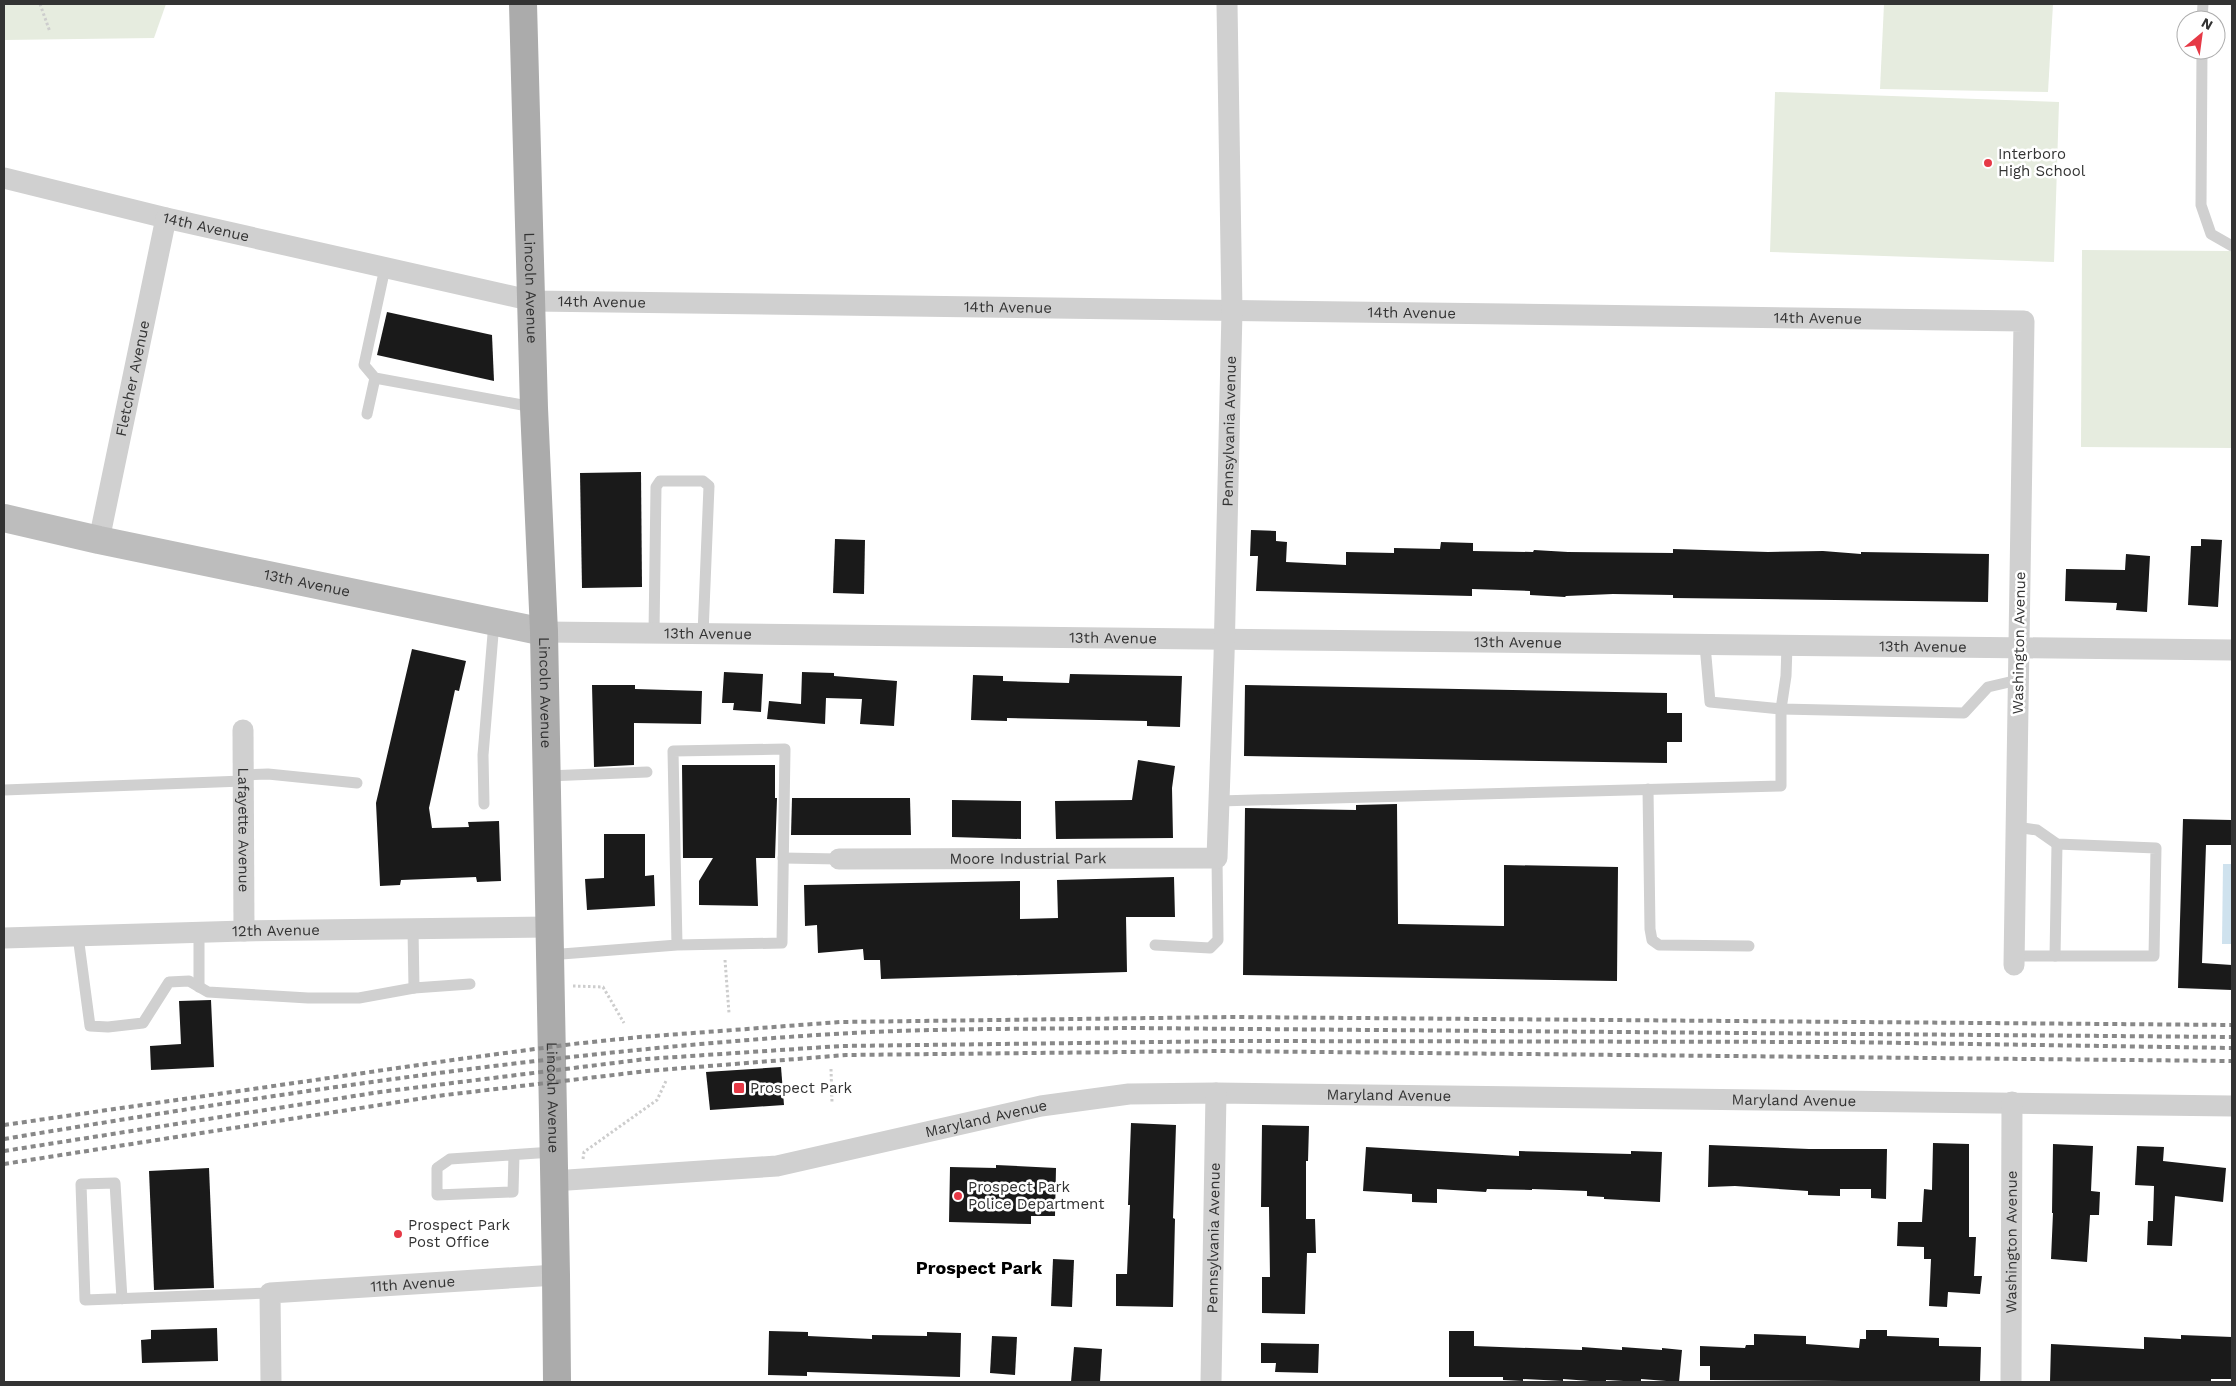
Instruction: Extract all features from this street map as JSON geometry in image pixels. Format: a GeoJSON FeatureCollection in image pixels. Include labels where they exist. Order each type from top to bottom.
{"type":"FeatureCollection","features":[{"type":"Feature","properties":{"kind":"main road","name":"Lincoln Avenue"},"geometry":{"type":"LineString","coordinates":[[523,4],[534,408],[544,632],[548,927],[556,1275],[556,1382]]}},
{"type":"Feature","properties":{"kind":"street","name":"Pennsylvania Avenue"},"geometry":{"type":"LineString","coordinates":[[1217,858],[1232,311],[1227,4]]}},
{"type":"Feature","properties":{"kind":"street","name":"14th Avenue"},"geometry":{"type":"LineString","coordinates":[[4,178],[166,218],[532,301],[2024,321]]}},
{"type":"Feature","properties":{"kind":"street","name":"Fletcher Avenue"},"geometry":{"type":"LineString","coordinates":[[99,540],[166,218]]}},
{"type":"Feature","properties":{"kind":"street","name":"Washington Avenue"},"geometry":{"type":"LineString","coordinates":[[2014,961],[2024,321]]}},
{"type":"Feature","properties":{"kind":"street","name":"13th Avenue"},"geometry":{"type":"LineString","coordinates":[[4,518],[99,540],[544,632],[2232,650]]}},
{"type":"Feature","properties":{"kind":"street","name":"Lafayette Avenue"},"geometry":{"type":"LineString","coordinates":[[243,730],[244,931]]}},
{"type":"Feature","properties":{"kind":"street","name":"Moore Industrial Park"},"geometry":{"type":"LineString","coordinates":[[839,859],[1217,858]]}},
{"type":"Feature","properties":{"kind":"street","name":"12th Avenue"},"geometry":{"type":"LineString","coordinates":[[4,938],[244,931],[548,927]]}},
{"type":"Feature","properties":{"kind":"street","name":"Pennsylvania Avenue"},"geometry":{"type":"LineString","coordinates":[[1211,1382],[1216,1093]]}},
{"type":"Feature","properties":{"kind":"street","name":"Maryland Avenue"},"geometry":{"type":"LineString","coordinates":[[553,1181],[777,1166],[1041,1106],[1129,1094],[1216,1093],[2232,1106]]}},
{"type":"Feature","properties":{"kind":"street","name":"Washington Avenue"},"geometry":{"type":"LineString","coordinates":[[2011,1382],[2012,1102]]}},
{"type":"Feature","properties":{"kind":"street","name":"11th Avenue"},"geometry":{"type":"LineString","coordinates":[[270,1293],[556,1275]]}},
{"type":"Feature","properties":{"kind":"street"},"geometry":{"type":"LineString","coordinates":[[270,1293],[271,1382]]}},
{"type":"Feature","properties":{"kind":"lane"},"geometry":{"type":"LineString","coordinates":[[2202,60],[2201,205],[2211,234],[2232,246]]}},
{"type":"Feature","properties":{"kind":"lane"},"geometry":{"type":"LineString","coordinates":[[385,268],[364,365],[375,378],[534,408]]}},
{"type":"Feature","properties":{"kind":"lane"},"geometry":{"type":"LineString","coordinates":[[366,414],[375,378]]}},
{"type":"Feature","properties":{"kind":"lane"},"geometry":{"type":"LineString","coordinates":[[654,633],[656,487],[660,482],[703,481],[709,486],[703,634]]}},
{"type":"Feature","properties":{"kind":"lane"},"geometry":{"type":"LineString","coordinates":[[484,804],[483,755],[494,622]]}},
{"type":"Feature","properties":{"kind":"lane"},"geometry":{"type":"LineString","coordinates":[[1705,645],[1710,702],[1781,709],[1964,713],[1988,687],[2018,680]]}},
{"type":"Feature","properties":{"kind":"lane"},"geometry":{"type":"LineString","coordinates":[[1219,801],[1781,786],[1781,709],[1786,676],[1787,646]]}},
{"type":"Feature","properties":{"kind":"lane"},"geometry":{"type":"LineString","coordinates":[[549,955],[677,945],[782,943],[785,749],[673,751],[677,945]]}},
{"type":"Feature","properties":{"kind":"lane"},"geometry":{"type":"LineString","coordinates":[[546,776],[647,772]]}},
{"type":"Feature","properties":{"kind":"lane"},"geometry":{"type":"LineString","coordinates":[[4,790],[242,778],[268,774],[357,783]]}},
{"type":"Feature","properties":{"kind":"lane"},"geometry":{"type":"LineString","coordinates":[[1648,789],[1650,929],[1652,940],[1659,945],[1749,946]]}},
{"type":"Feature","properties":{"kind":"lane"},"geometry":{"type":"LineString","coordinates":[[2014,961],[2055,956],[2154,956],[2156,848],[2057,844],[2037,830],[2016,827]]}},
{"type":"Feature","properties":{"kind":"lane"},"geometry":{"type":"LineString","coordinates":[[2055,956],[2057,844]]}},
{"type":"Feature","properties":{"kind":"lane"},"geometry":{"type":"LineString","coordinates":[[783,858],[839,859]]}},
{"type":"Feature","properties":{"kind":"lane"},"geometry":{"type":"LineString","coordinates":[[1155,945],[1210,948],[1218,940],[1217,858]]}},
{"type":"Feature","properties":{"kind":"lane"},"geometry":{"type":"LineString","coordinates":[[413,929],[414,988]]}},
{"type":"Feature","properties":{"kind":"lane"},"geometry":{"type":"LineString","coordinates":[[199,932],[199,987]]}},
{"type":"Feature","properties":{"kind":"lane"},"geometry":{"type":"LineString","coordinates":[[78,936],[90,1026],[108,1027],[143,1023],[169,982],[189,981],[208,992],[308,998],[359,998],[414,988],[470,984]]}},
{"type":"Feature","properties":{"kind":"lane"},"geometry":{"type":"LineString","coordinates":[[514,1155],[513,1192],[437,1195],[437,1168],[450,1159],[553,1152]]}},
{"type":"Feature","properties":{"kind":"lane"},"geometry":{"type":"LineString","coordinates":[[122,1299],[114,1183],[81,1184],[84,1300],[122,1299],[270,1293]]}},
{"type":"Feature","properties":{"kind":"path"},"geometry":{"type":"LineString","coordinates":[[40,4],[50,32]]}},
{"type":"Feature","properties":{"kind":"path"},"geometry":{"type":"LineString","coordinates":[[723,944],[729,1013]]}},
{"type":"Feature","properties":{"kind":"path"},"geometry":{"type":"LineString","coordinates":[[564,986],[603,986],[624,1023]]}},
{"type":"Feature","properties":{"kind":"path"},"geometry":{"type":"LineString","coordinates":[[831,1069],[832,1102]]}},
{"type":"Feature","properties":{"kind":"path"},"geometry":{"type":"LineString","coordinates":[[581,1180],[584,1152],[657,1100],[666,1081]]}},
{"type":"Feature","properties":{"kind":"shaded area"},"geometry":{"type":"Polygon","coordinates":[[[4,4],[166,4],[154,38],[4,40],[4,4]]]}},
{"type":"Feature","properties":{"kind":"shaded area"},"geometry":{"type":"Polygon","coordinates":[[[1884,4],[2053,4],[2048,92],[1880,89],[1884,4]]]}},
{"type":"Feature","properties":{"kind":"shaded area"},"geometry":{"type":"Polygon","coordinates":[[[1775,92],[2059,102],[2054,262],[1770,252],[1775,92]]]}},
{"type":"Feature","properties":{"kind":"shaded area"},"geometry":{"type":"Polygon","coordinates":[[[2082,250],[2232,251],[2232,448],[2081,447],[2082,250]]]}},
{"type":"Feature","properties":{"kind":"water"},"geometry":{"type":"Polygon","coordinates":[[[2223,864],[2232,864],[2232,944],[2222,944],[2223,864]]]}},
{"type":"Feature","properties":{"kind":"building"},"geometry":{"type":"Polygon","coordinates":[[[387,312],[492,335],[494,381],[377,355],[387,312]]]}},
{"type":"Feature","properties":{"kind":"building"},"geometry":{"type":"Polygon","coordinates":[[[641,472],[642,587],[582,588],[580,473],[641,472]]]}},
{"type":"Feature","properties":{"kind":"building"},"geometry":{"type":"Polygon","coordinates":[[[1251,530],[1276,531],[1276,541],[1287,542],[1286,562],[1346,565],[1346,552],[1394,553],[1394,548],[1440,549],[1441,542],[1473,543],[1473,551],[1533,552],[1534,550],[1673,553],[1673,549],[1768,552],[1823,551],[1861,554],[1861,552],[1989,554],[1988,602],[1673,598],[1673,595],[1613,594],[1565,597],[1530,595],[1530,591],[1472,589],[1472,596],[1256,591],[1258,556],[1250,556],[1251,530]]]}},
{"type":"Feature","properties":{"kind":"building"},"geometry":{"type":"Polygon","coordinates":[[[835,539],[865,540],[864,594],[833,593],[835,539]]]}},
{"type":"Feature","properties":{"kind":"building"},"geometry":{"type":"Polygon","coordinates":[[[2201,539],[2222,540],[2218,607],[2188,605],[2191,546],[2201,546],[2201,539]]]}},
{"type":"Feature","properties":{"kind":"building"},"geometry":{"type":"Polygon","coordinates":[[[2126,554],[2150,556],[2147,612],[2116,610],[2117,603],[2065,601],[2066,569],[2125,570],[2126,554]]]}},
{"type":"Feature","properties":{"kind":"building"},"geometry":{"type":"Polygon","coordinates":[[[412,649],[466,661],[459,691],[455,690],[429,808],[432,828],[469,827],[468,822],[499,821],[501,881],[477,882],[476,877],[401,880],[400,885],[380,886],[376,803],[412,649]]]}},
{"type":"Feature","properties":{"kind":"building"},"geometry":{"type":"Polygon","coordinates":[[[724,672],[763,674],[761,712],[733,710],[734,703],[722,703],[724,672]]]}},
{"type":"Feature","properties":{"kind":"building"},"geometry":{"type":"Polygon","coordinates":[[[802,672],[834,673],[834,676],[897,681],[894,726],[860,724],[862,699],[826,698],[825,724],[767,719],[769,701],[801,704],[802,672]]]}},
{"type":"Feature","properties":{"kind":"building"},"geometry":{"type":"Polygon","coordinates":[[[1070,674],[1182,676],[1180,727],[1147,726],[1147,721],[1007,718],[1007,721],[971,720],[973,675],[1003,676],[1003,681],[1069,683],[1070,674]]]}},
{"type":"Feature","properties":{"kind":"building"},"geometry":{"type":"Polygon","coordinates":[[[592,685],[635,685],[635,689],[702,691],[701,724],[634,723],[634,765],[594,767],[592,685]]]}},
{"type":"Feature","properties":{"kind":"building"},"geometry":{"type":"Polygon","coordinates":[[[1245,685],[1667,693],[1667,713],[1682,713],[1682,742],[1667,742],[1667,763],[1244,756],[1245,685]]]}},
{"type":"Feature","properties":{"kind":"building"},"geometry":{"type":"Polygon","coordinates":[[[1138,760],[1175,766],[1172,788],[1173,838],[1056,839],[1055,801],[1132,800],[1138,760]]]}},
{"type":"Feature","properties":{"kind":"building"},"geometry":{"type":"Polygon","coordinates":[[[682,765],[775,765],[775,798],[777,798],[775,858],[756,858],[758,906],[699,905],[699,881],[713,858],[683,858],[682,765]]]}},
{"type":"Feature","properties":{"kind":"building"},"geometry":{"type":"Polygon","coordinates":[[[792,798],[910,798],[911,835],[791,835],[792,798]]]}},
{"type":"Feature","properties":{"kind":"building"},"geometry":{"type":"Polygon","coordinates":[[[952,800],[1021,801],[1021,839],[952,837],[952,800]]]}},
{"type":"Feature","properties":{"kind":"building"},"geometry":{"type":"Polygon","coordinates":[[[1397,804],[1398,924],[1504,926],[1504,865],[1618,867],[1617,981],[1243,975],[1245,808],[1356,810],[1356,805],[1397,804]]]}},
{"type":"Feature","properties":{"kind":"building"},"geometry":{"type":"Polygon","coordinates":[[[2183,819],[2232,820],[2232,845],[2206,845],[2202,963],[2232,965],[2232,990],[2178,988],[2183,819]]]}},
{"type":"Feature","properties":{"kind":"building"},"geometry":{"type":"Polygon","coordinates":[[[604,834],[645,834],[645,876],[654,875],[655,906],[587,910],[585,879],[604,878],[604,834]]]}},
{"type":"Feature","properties":{"kind":"building"},"geometry":{"type":"Polygon","coordinates":[[[1174,877],[1175,917],[1126,917],[1127,972],[881,979],[880,960],[864,960],[863,949],[818,953],[817,925],[805,926],[804,885],[1020,881],[1020,919],[1058,918],[1057,880],[1174,877]]]}},
{"type":"Feature","properties":{"kind":"building"},"geometry":{"type":"Polygon","coordinates":[[[211,1000],[214,1067],[151,1070],[150,1046],[181,1044],[179,1001],[211,1000]]]}},
{"type":"Feature","properties":{"kind":"building"},"geometry":{"type":"Polygon","coordinates":[[[781,1067],[784,1105],[710,1110],[706,1072],[781,1067]]]}},
{"type":"Feature","properties":{"kind":"building"},"geometry":{"type":"Polygon","coordinates":[[[1131,1123],[1176,1125],[1173,1307],[1116,1306],[1116,1274],[1127,1274],[1131,1123]]]}},
{"type":"Feature","properties":{"kind":"building"},"geometry":{"type":"Polygon","coordinates":[[[1262,1125],[1309,1126],[1308,1161],[1306,1161],[1306,1219],[1315,1219],[1316,1253],[1307,1253],[1305,1314],[1262,1313],[1262,1277],[1270,1277],[1269,1207],[1261,1207],[1262,1125]]]}},
{"type":"Feature","properties":{"kind":"building"},"geometry":{"type":"Polygon","coordinates":[[[1933,1143],[1969,1144],[1969,1237],[1976,1237],[1974,1276],[1982,1276],[1980,1294],[1948,1292],[1947,1307],[1929,1306],[1931,1259],[1924,1259],[1924,1247],[1897,1246],[1898,1222],[1922,1222],[1924,1189],[1932,1190],[1933,1143]]]}},
{"type":"Feature","properties":{"kind":"building"},"geometry":{"type":"Polygon","coordinates":[[[2053,1144],[2093,1146],[2091,1191],[2100,1192],[2099,1215],[2090,1215],[2087,1262],[2051,1259],[2053,1144]]]}},
{"type":"Feature","properties":{"kind":"building"},"geometry":{"type":"Polygon","coordinates":[[[1709,1145],[1809,1149],[1887,1149],[1886,1199],[1871,1198],[1871,1189],[1840,1189],[1840,1196],[1808,1195],[1808,1191],[1735,1186],[1708,1187],[1709,1145]]]}},
{"type":"Feature","properties":{"kind":"building"},"geometry":{"type":"Polygon","coordinates":[[[2137,1146],[2164,1147],[2163,1161],[2226,1168],[2223,1202],[2175,1196],[2172,1246],[2147,1245],[2148,1221],[2153,1221],[2154,1186],[2135,1185],[2137,1146]]]}},
{"type":"Feature","properties":{"kind":"building"},"geometry":{"type":"Polygon","coordinates":[[[1366,1147],[1519,1156],[1519,1151],[1631,1154],[1631,1151],[1662,1152],[1660,1202],[1604,1199],[1604,1197],[1587,1196],[1587,1191],[1487,1189],[1486,1192],[1437,1189],[1437,1203],[1412,1202],[1412,1194],[1363,1191],[1366,1147]]]}},
{"type":"Feature","properties":{"kind":"building"},"geometry":{"type":"Polygon","coordinates":[[[996,1165],[1056,1168],[1055,1216],[1031,1216],[1031,1224],[949,1222],[950,1167],[996,1168],[996,1165]]]}},
{"type":"Feature","properties":{"kind":"building"},"geometry":{"type":"Polygon","coordinates":[[[209,1168],[214,1288],[154,1290],[149,1171],[209,1168]]]}},
{"type":"Feature","properties":{"kind":"building"},"geometry":{"type":"Polygon","coordinates":[[[1053,1259],[1074,1260],[1072,1307],[1051,1306],[1053,1259]]]}},
{"type":"Feature","properties":{"kind":"building"},"geometry":{"type":"Polygon","coordinates":[[[217,1328],[218,1361],[142,1363],[141,1340],[151,1339],[151,1330],[217,1328]]]}},
{"type":"Feature","properties":{"kind":"building"},"geometry":{"type":"Polygon","coordinates":[[[1866,1330],[1887,1330],[1887,1336],[1939,1338],[1939,1346],[1981,1347],[1980,1382],[1710,1380],[1710,1366],[1700,1366],[1700,1346],[1745,1348],[1746,1345],[1754,1345],[1754,1334],[1806,1336],[1806,1344],[1859,1348],[1860,1339],[1866,1339],[1866,1330]]]}},
{"type":"Feature","properties":{"kind":"building"},"geometry":{"type":"Polygon","coordinates":[[[769,1331],[808,1332],[808,1336],[872,1339],[872,1335],[927,1336],[927,1332],[961,1333],[960,1377],[807,1372],[807,1376],[768,1375],[769,1331]]]}},
{"type":"Feature","properties":{"kind":"building"},"geometry":{"type":"Polygon","coordinates":[[[1449,1331],[1474,1331],[1474,1346],[1582,1350],[1582,1347],[1622,1350],[1622,1347],[1682,1350],[1679,1382],[1641,1379],[1641,1382],[1563,1379],[1563,1381],[1523,1379],[1523,1381],[1503,1380],[1503,1377],[1449,1377],[1449,1331]]]}},
{"type":"Feature","properties":{"kind":"building"},"geometry":{"type":"Polygon","coordinates":[[[2181,1335],[2232,1337],[2232,1379],[2211,1379],[2211,1382],[2050,1382],[2051,1344],[2144,1349],[2144,1337],[2181,1339],[2181,1335]]]}},
{"type":"Feature","properties":{"kind":"building"},"geometry":{"type":"Polygon","coordinates":[[[992,1336],[1017,1337],[1015,1375],[990,1373],[992,1336]]]}},
{"type":"Feature","properties":{"kind":"building"},"geometry":{"type":"Polygon","coordinates":[[[1261,1343],[1319,1344],[1318,1373],[1275,1372],[1276,1363],[1261,1363],[1261,1343]]]}},
{"type":"Feature","properties":{"kind":"building"},"geometry":{"type":"Polygon","coordinates":[[[1074,1347],[1102,1349],[1100,1382],[1071,1382],[1074,1347]]]}},
{"type":"Feature","properties":{"kind":"railway"},"geometry":{"type":"LineString","coordinates":[[4,1125],[573,1044],[840,1022],[1232,1017],[2232,1025]]}},
{"type":"Feature","properties":{"kind":"railway"},"geometry":{"type":"LineString","coordinates":[[4,1139],[308,1091],[511,1064],[715,1043],[895,1031],[1131,1028],[2232,1037]]}},
{"type":"Feature","properties":{"kind":"railway"},"geometry":{"type":"LineString","coordinates":[[4,1151],[380,1092],[646,1059],[841,1046],[1237,1041],[1843,1042],[2232,1048]]}},
{"type":"Feature","properties":{"kind":"railway"},"geometry":{"type":"LineString","coordinates":[[4,1164],[437,1096],[647,1071],[846,1055],[1220,1051],[2232,1061]]}},
{"type":"Feature","properties":{"kind":"place","name":"Interboro High School"},"geometry":{"type":"Point","coordinates":[1988,163]}},
{"type":"Feature","properties":{"kind":"place","name":"Prospect Park"},"geometry":{"type":"Point","coordinates":[739,1088]}},
{"type":"Feature","properties":{"kind":"place","name":"Prospect Park Police Department"},"geometry":{"type":"Point","coordinates":[958,1196]}},
{"type":"Feature","properties":{"kind":"place","name":"Prospect Park Post Office"},"geometry":{"type":"Point","coordinates":[398,1234]}},
{"type":"Feature","properties":{"kind":"district","name":"Prospect Park"},"geometry":{"type":"Point","coordinates":[979,1268]}}]}
